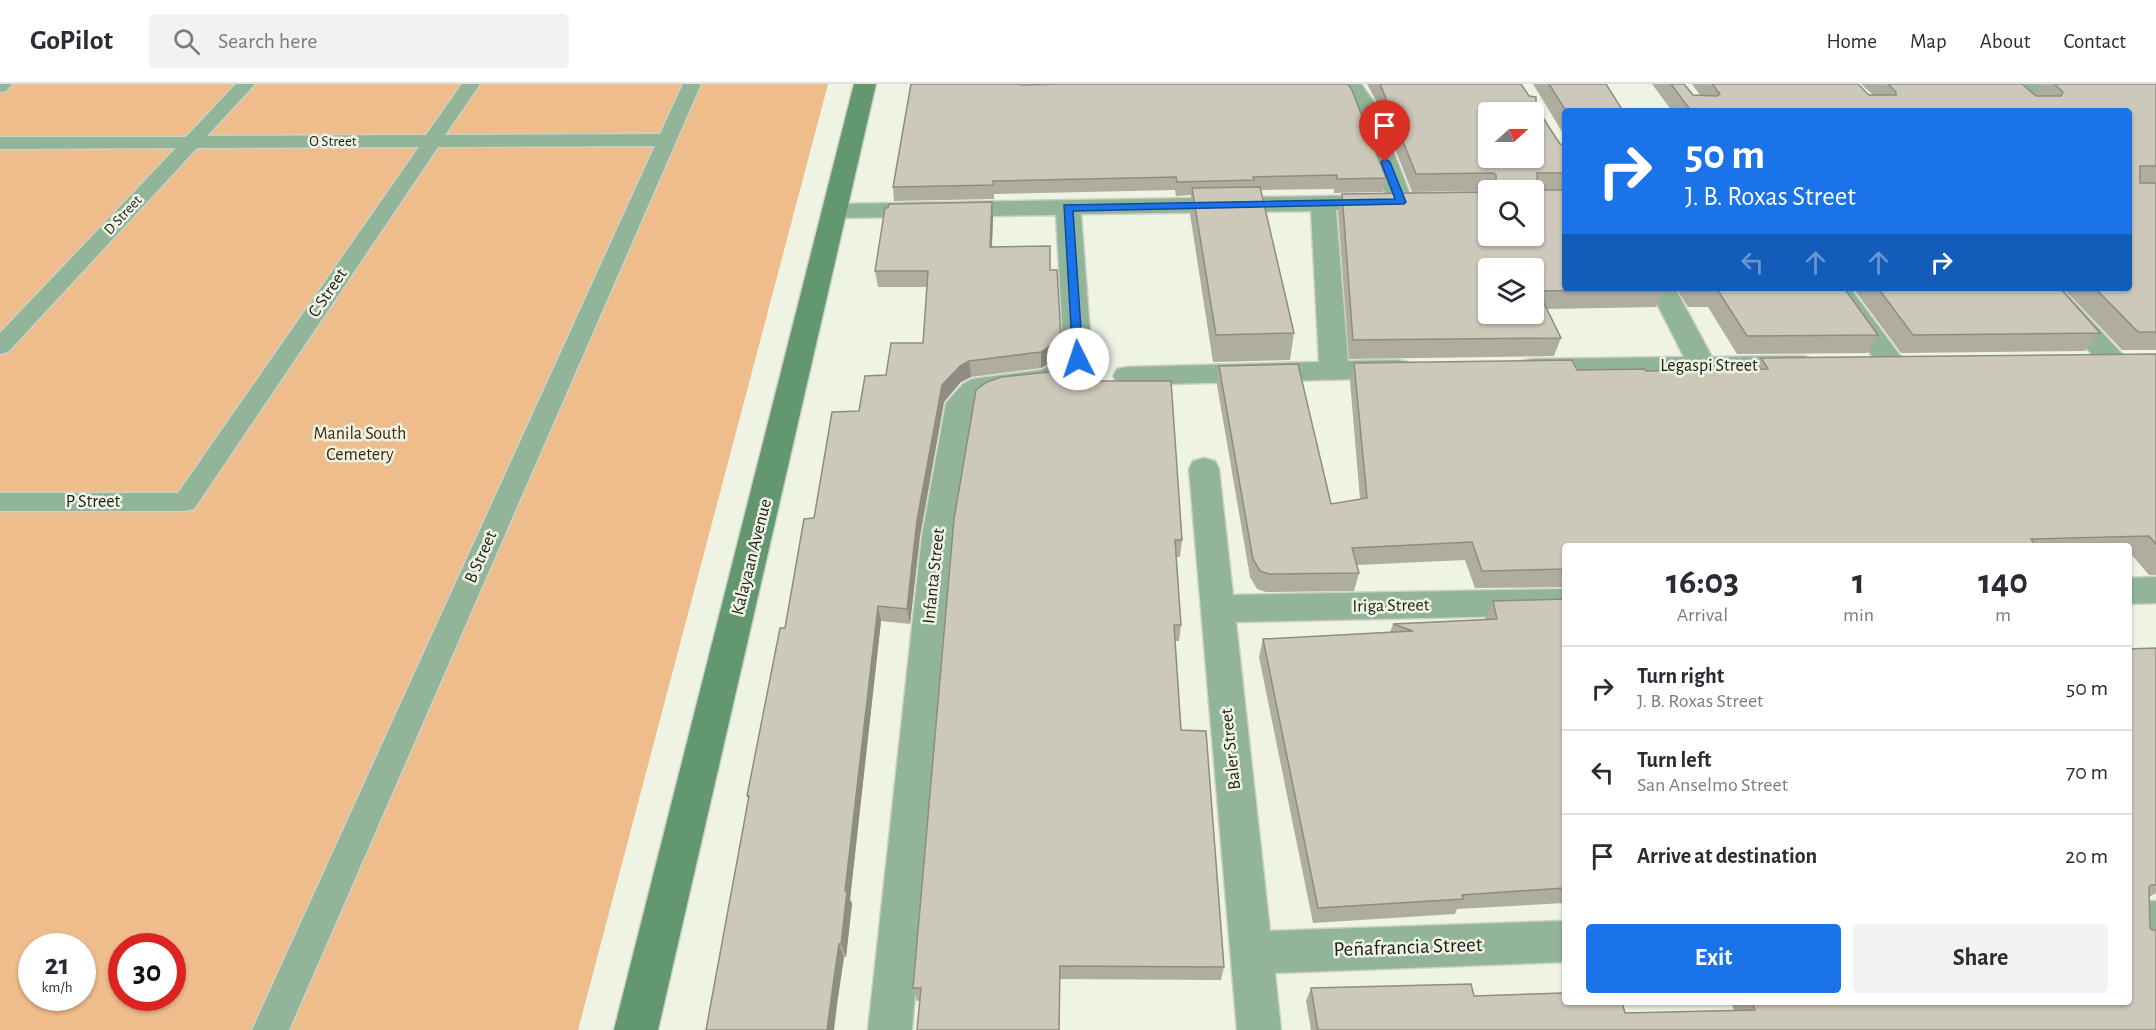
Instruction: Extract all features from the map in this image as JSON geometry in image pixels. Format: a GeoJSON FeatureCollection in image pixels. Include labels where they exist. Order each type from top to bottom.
{"type":"FeatureCollection","features":[{"type":"Feature","properties":{"kind":"main road","name":"Kalayaan Avenue"},"geometry":{"type":"LineString","coordinates":[[636,1030],[865,84]]}},
{"type":"Feature","properties":{"kind":"street"},"geometry":{"type":"LineString","coordinates":[[835,211],[1412,201],[1363,102],[1350,84]]}},
{"type":"Feature","properties":{"kind":"street"},"geometry":{"type":"LineString","coordinates":[[2008,85],[2055,84]]}},
{"type":"Feature","properties":{"kind":"street"},"geometry":{"type":"LineString","coordinates":[[2008,85],[2031,105]]}},
{"type":"Feature","properties":{"kind":"street"},"geometry":{"type":"LineString","coordinates":[[1323,204],[1334,370]]}},
{"type":"Feature","properties":{"kind":"street","name":"Infanta Street"},"geometry":{"type":"LineString","coordinates":[[890,1030],[938,537],[961,403],[982,386],[1061,373],[1073,366],[1078,359],[1068,208]]}},
{"type":"Feature","properties":{"kind":"street"},"geometry":{"type":"LineString","coordinates":[[1664,291],[1703,366]]}},
{"type":"Feature","properties":{"kind":"street","name":"Legaspi Street"},"geometry":{"type":"LineString","coordinates":[[1501,368],[1904,364],[1839,291]]}},
{"type":"Feature","properties":{"kind":"street"},"geometry":{"type":"LineString","coordinates":[[2049,291],[2125,362],[2079,362]]}},
{"type":"Feature","properties":{"kind":"street"},"geometry":{"type":"LineString","coordinates":[[1127,376],[1430,369]]}},
{"type":"Feature","properties":{"kind":"street","name":"Baler Street"},"geometry":{"type":"LineString","coordinates":[[1204,469],[1259,1030]]}},
{"type":"Feature","properties":{"kind":"street"},"geometry":{"type":"LineString","coordinates":[[2132,591],[2156,590]]}},
{"type":"Feature","properties":{"kind":"street","name":"Iriga Street"},"geometry":{"type":"LineString","coordinates":[[1217,609],[1562,602]]}},
{"type":"Feature","properties":{"kind":"street"},"geometry":{"type":"LineString","coordinates":[[2132,922],[2156,921]]}},
{"type":"Feature","properties":{"kind":"street","name":"Peñafrancia Street"},"geometry":{"type":"LineString","coordinates":[[1251,953],[1562,942]]}},
{"type":"Feature","properties":{"kind":"lane","name":"D Street"},"geometry":{"type":"LineString","coordinates":[[0,347],[246,84]]}},
{"type":"Feature","properties":{"kind":"lane","name":"C Street"},"geometry":{"type":"LineString","coordinates":[[185,502],[471,84]]}},
{"type":"Feature","properties":{"kind":"lane","name":"B Street"},"geometry":{"type":"LineString","coordinates":[[270,1030],[692,84]]}},
{"type":"Feature","properties":{"kind":"lane","name":"O Street"},"geometry":{"type":"LineString","coordinates":[[0,142],[667,140]]}},
{"type":"Feature","properties":{"kind":"lane","name":"P Street"},"geometry":{"type":"LineString","coordinates":[[0,502],[185,502]]}},
{"type":"Feature","properties":{"kind":"green space","name":"Manila South Cemetery"},"geometry":{"type":"Polygon","coordinates":[[[0,84],[828,84],[578,1030],[0,1030],[0,84]]]}},
{"type":"Feature","properties":{"kind":"building"},"geometry":{"type":"Polygon","coordinates":[[[911,84],[1348,84],[1386,178],[1337,179],[1337,175],[1177,182],[1176,177],[993,181],[993,185],[893,187],[911,84]]]}},
{"type":"Feature","properties":{"kind":"building"},"geometry":{"type":"Polygon","coordinates":[[[1380,84],[1521,84],[1529,96],[1536,97],[1536,102],[1478,102],[1478,168],[1544,168],[1544,119],[1562,144],[1562,173],[1537,173],[1537,180],[1496,180],[1496,175],[1493,173],[1416,174],[1380,84]]]}},
{"type":"Feature","properties":{"kind":"building"},"geometry":{"type":"Polygon","coordinates":[[[1549,84],[1606,84],[1621,108],[1564,108],[1549,84]]]}},
{"type":"Feature","properties":{"kind":"building"},"geometry":{"type":"Polygon","coordinates":[[[1671,84],[1684,84],[1693,95],[1717,96],[1720,94],[1712,84],[1858,84],[1869,95],[1896,95],[1888,84],[2022,84],[2036,96],[2061,96],[2063,92],[2054,84],[2156,84],[2156,166],[2140,166],[2140,183],[2156,183],[2156,332],[2138,332],[2098,291],[2132,291],[2132,108],[1689,108],[1671,84]]]}},
{"type":"Feature","properties":{"kind":"building"},"geometry":{"type":"Polygon","coordinates":[[[1260,187],[1294,333],[1216,335],[1192,188],[1260,187]]]}},
{"type":"Feature","properties":{"kind":"building"},"geometry":{"type":"Polygon","coordinates":[[[1544,190],[1562,190],[1562,291],[1544,291],[1544,258],[1478,258],[1478,324],[1544,324],[1544,303],[1561,338],[1353,340],[1342,194],[1478,192],[1478,246],[1544,246],[1544,190]]]}},
{"type":"Feature","properties":{"kind":"building"},"geometry":{"type":"Polygon","coordinates":[[[992,202],[990,247],[1050,246],[1050,270],[1057,270],[1061,340],[1041,352],[969,361],[960,366],[942,385],[917,520],[907,609],[878,606],[841,944],[839,944],[827,1030],[706,1030],[749,796],[747,796],[780,628],[785,628],[804,519],[814,518],[832,412],[859,411],[865,376],[886,375],[891,343],[923,343],[928,271],[875,271],[885,208],[888,208],[889,204],[992,202]]]}},
{"type":"Feature","properties":{"kind":"building"},"geometry":{"type":"Polygon","coordinates":[[[1718,291],[1846,291],[1878,335],[1747,336],[1718,291]]]}},
{"type":"Feature","properties":{"kind":"building"},"geometry":{"type":"Polygon","coordinates":[[[1880,291],[2063,291],[2100,333],[1913,335],[1880,291]]]}},
{"type":"Feature","properties":{"kind":"building"},"geometry":{"type":"Polygon","coordinates":[[[2156,354],[2156,544],[2149,536],[2031,539],[2034,543],[1562,543],[1562,569],[1482,571],[1472,542],[1352,548],[1359,573],[1269,574],[1260,571],[1253,559],[1219,366],[1298,364],[1331,504],[1367,498],[1354,363],[1572,360],[1577,370],[1768,369],[1761,358],[2156,354]]]}},
{"type":"Feature","properties":{"kind":"building"},"geometry":{"type":"Polygon","coordinates":[[[1064,367],[1065,381],[1171,381],[1182,540],[1175,540],[1181,625],[1174,625],[1181,730],[1206,731],[1224,967],[1060,966],[1059,1030],[917,1030],[921,988],[913,988],[954,519],[976,390],[987,382],[1001,377],[1049,372],[1064,367]]]}},
{"type":"Feature","properties":{"kind":"building"},"geometry":{"type":"Polygon","coordinates":[[[1562,599],[1562,888],[1462,895],[1463,899],[1318,908],[1263,639],[1413,631],[1393,624],[1497,619],[1493,601],[1562,599]]]}},
{"type":"Feature","properties":{"kind":"building"},"geometry":{"type":"Polygon","coordinates":[[[2156,648],[2156,885],[2149,887],[2150,928],[2156,930],[2156,1030],[1318,1030],[1311,988],[1471,984],[1474,996],[1562,993],[1562,1005],[1623,1005],[1625,1013],[1755,1010],[1753,1005],[2132,1005],[2132,649],[2156,648]]]}},
{"type":"Feature","properties":{"kind":"route"},"geometry":{"type":"LineString","coordinates":[[1078,359],[1068,208],[1401,202],[1385,162]]}}]}
